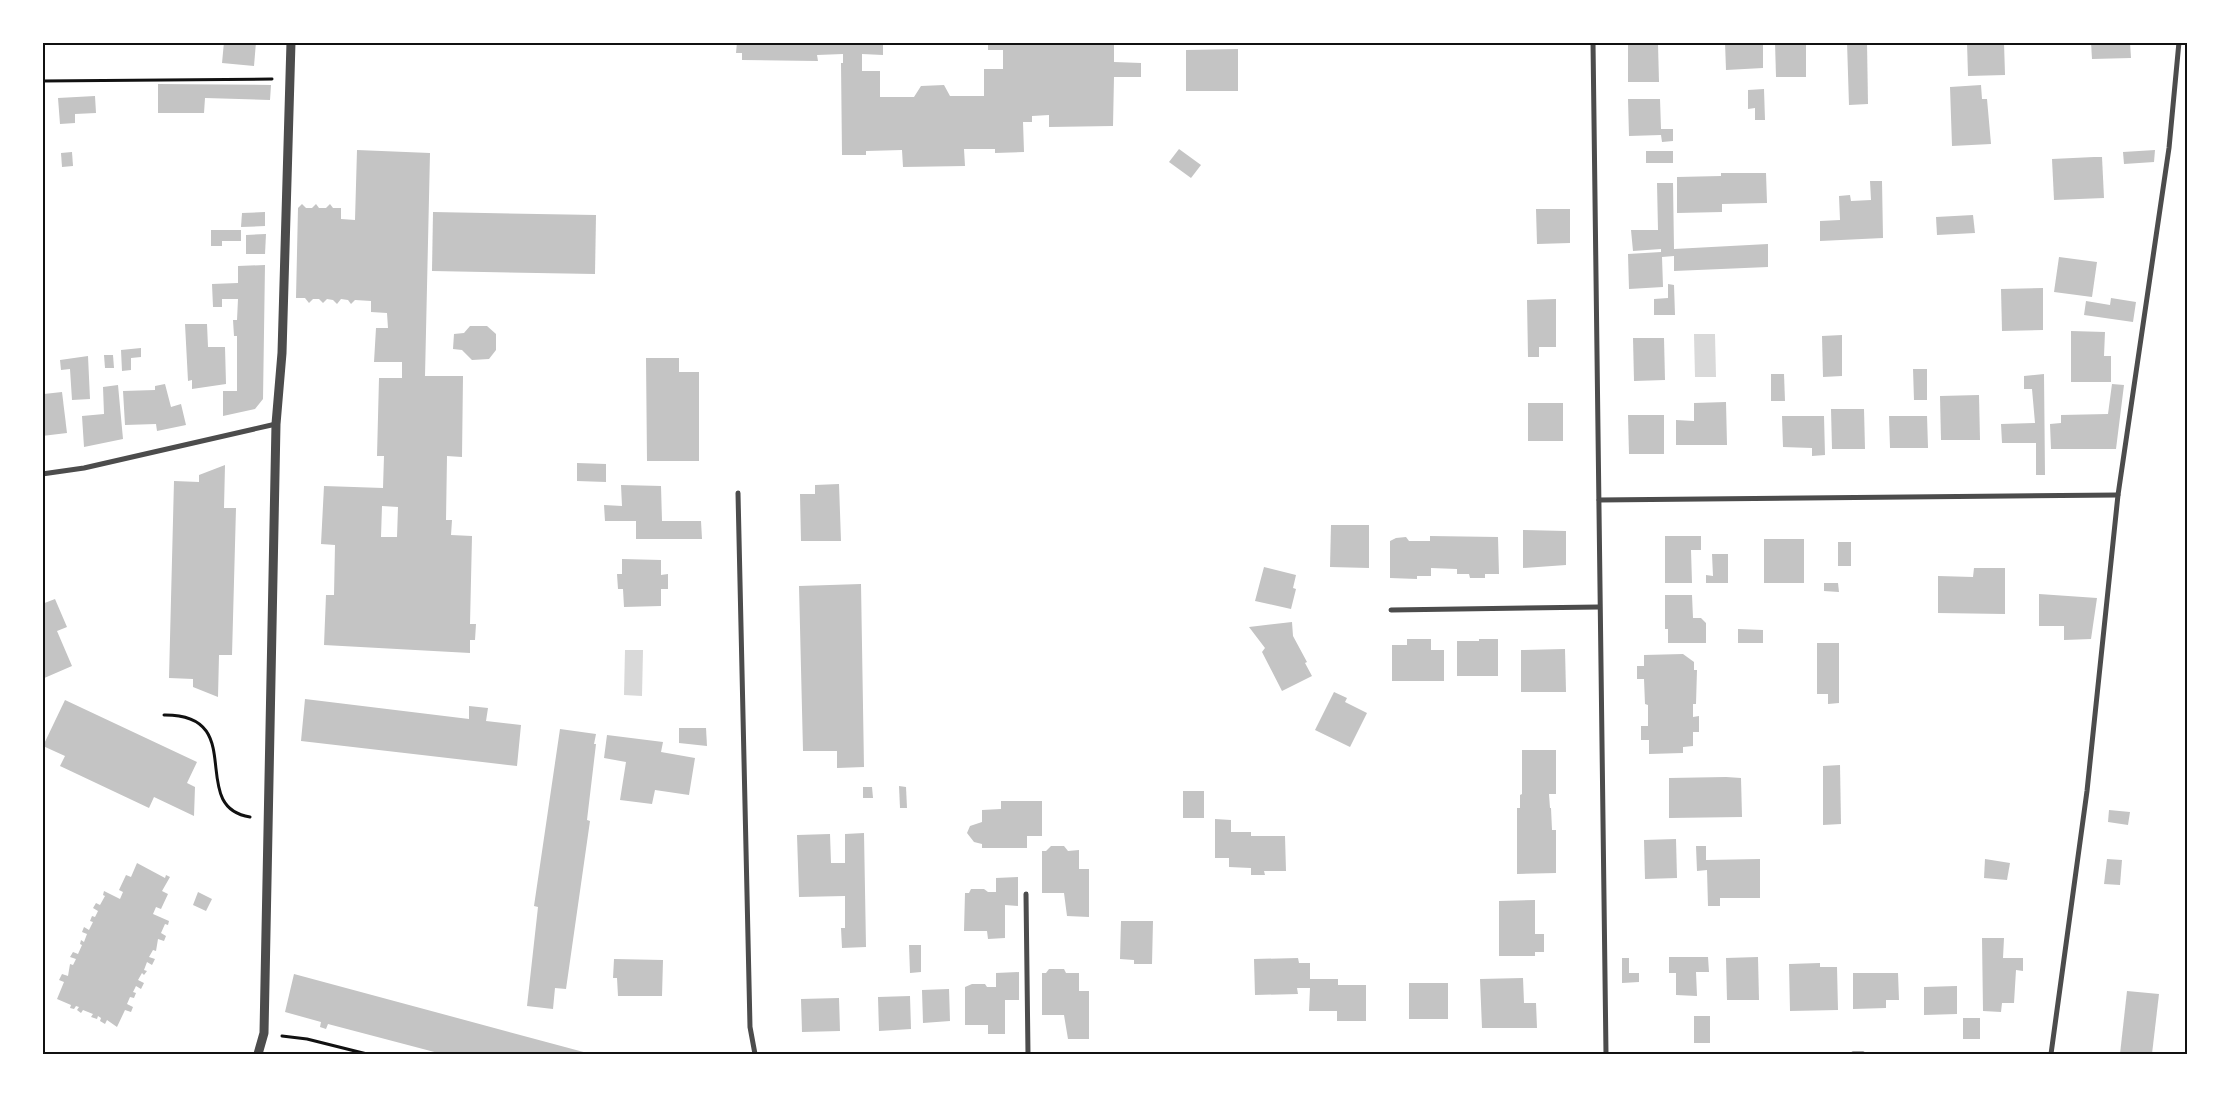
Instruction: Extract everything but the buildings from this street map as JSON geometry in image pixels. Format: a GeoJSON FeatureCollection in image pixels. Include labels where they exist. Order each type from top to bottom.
{"type":"FeatureCollection","features":[{"type":"Feature","properties":{"kind":"street"},"geometry":{"type":"LineString","coordinates":[[258,1054],[264,1033],[276,424],[282,353],[291,42]]}},
{"type":"Feature","properties":{"kind":"street"},"geometry":{"type":"LineString","coordinates":[[1593,42],[1606,1054]]}},
{"type":"Feature","properties":{"kind":"street"},"geometry":{"type":"LineString","coordinates":[[2051,1054],[2087,791],[2118,495],[2169,148],[2179,42]]}},
{"type":"Feature","properties":{"kind":"street"},"geometry":{"type":"LineString","coordinates":[[42,474],[84,468],[276,424]]}},
{"type":"Feature","properties":{"kind":"street"},"geometry":{"type":"LineString","coordinates":[[738,493],[750,1027],[755,1054]]}},
{"type":"Feature","properties":{"kind":"street"},"geometry":{"type":"LineString","coordinates":[[1599,500],[2118,495]]}},
{"type":"Feature","properties":{"kind":"street"},"geometry":{"type":"LineString","coordinates":[[1391,610],[1599,607]]}},
{"type":"Feature","properties":{"kind":"street"},"geometry":{"type":"LineString","coordinates":[[1026,894],[1028,1054]]}},
{"type":"Feature","properties":{"kind":"street"},"geometry":{"type":"LineString","coordinates":[[1854,1054],[1863,1054]]}},
{"type":"Feature","properties":{"kind":"path"},"geometry":{"type":"LineString","coordinates":[[42,81],[290,79]]}},
{"type":"Feature","properties":{"kind":"path"},"geometry":{"type":"LineString","coordinates":[[164,715],[181,715],[203,724],[211,741],[221,800],[236,815],[268,820]]}},
{"type":"Feature","properties":{"kind":"path"},"geometry":{"type":"LineString","coordinates":[[264,1033],[307,1039],[367,1054]]}},
{"type":"Feature","properties":{"kind":"shaded area"},"geometry":{"type":"Polygon","coordinates":[[[1694,334],[1715,334],[1716,377],[1695,377],[1694,334]]]}},
{"type":"Feature","properties":{"kind":"shaded area"},"geometry":{"type":"Polygon","coordinates":[[[625,650],[643,650],[642,696],[624,695],[625,650]]]}}]}
